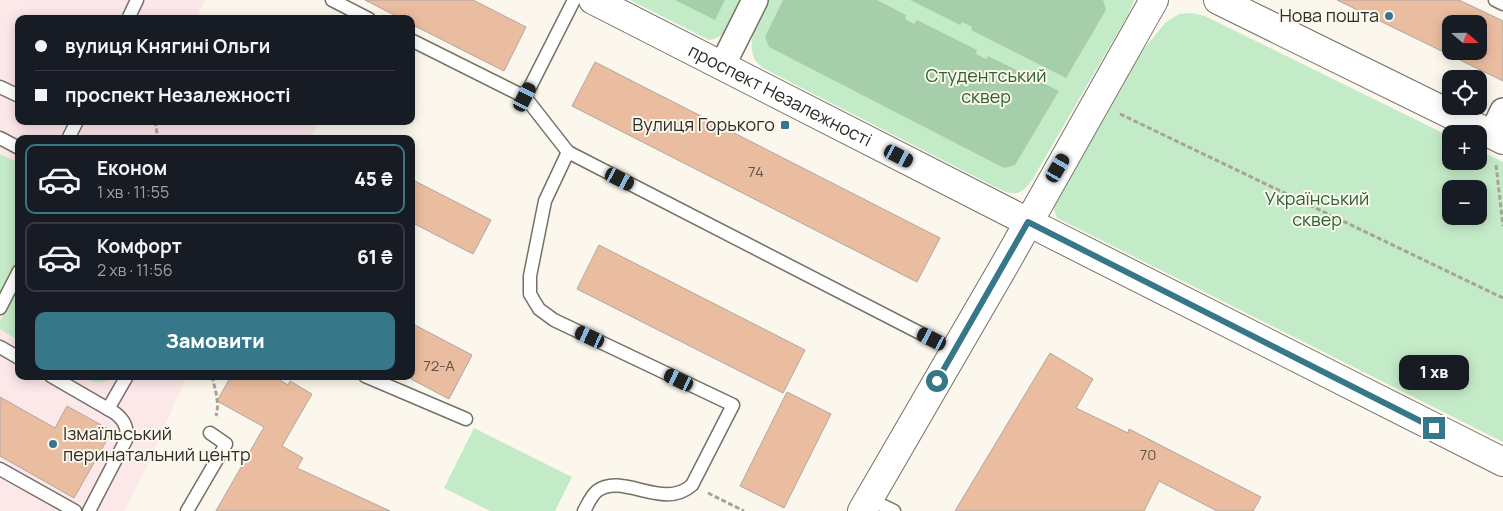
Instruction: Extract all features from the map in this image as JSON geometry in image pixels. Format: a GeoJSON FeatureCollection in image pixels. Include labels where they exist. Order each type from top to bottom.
{"type":"FeatureCollection","features":[{"type":"Feature","properties":{"kind":"main road","name":"проспект Незалежності"},"geometry":{"type":"LineString","coordinates":[[593,0],[1503,462]]}},
{"type":"Feature","properties":{"kind":"main road"},"geometry":{"type":"LineString","coordinates":[[866,505],[1154,0]]}},
{"type":"Feature","properties":{"kind":"main road"},"geometry":{"type":"LineString","coordinates":[[1218,0],[1499,128]]}},
{"type":"Feature","properties":{"kind":"street"},"geometry":{"type":"LineString","coordinates":[[722,66],[755,0]]}},
{"type":"Feature","properties":{"kind":"lane"},"geometry":{"type":"LineString","coordinates":[[130,15],[138,0]]}},
{"type":"Feature","properties":{"kind":"lane"},"geometry":{"type":"LineString","coordinates":[[332,0],[361,15]]}},
{"type":"Feature","properties":{"kind":"lane"},"geometry":{"type":"LineString","coordinates":[[525,97],[574,0]]}},
{"type":"Feature","properties":{"kind":"lane"},"geometry":{"type":"LineString","coordinates":[[1496,0],[1503,4]]}},
{"type":"Feature","properties":{"kind":"lane"},"geometry":{"type":"LineString","coordinates":[[415,42],[525,97],[568,152],[955,351]]}},
{"type":"Feature","properties":{"kind":"lane"},"geometry":{"type":"LineString","coordinates":[[0,87],[15,94]]}},
{"type":"Feature","properties":{"kind":"lane"},"geometry":{"type":"LineString","coordinates":[[0,138],[15,146]]}},
{"type":"Feature","properties":{"kind":"lane"},"geometry":{"type":"LineString","coordinates":[[568,152],[545,201],[530,276],[530,294],[539,309],[554,320],[733,405],[692,486],[684,492],[675,495],[615,485],[597,492],[590,499],[584,511]]}},
{"type":"Feature","properties":{"kind":"lane"},"geometry":{"type":"LineString","coordinates":[[0,308],[15,279]]}},
{"type":"Feature","properties":{"kind":"lane"},"geometry":{"type":"LineString","coordinates":[[0,347],[15,356]]}},
{"type":"Feature","properties":{"kind":"lane"},"geometry":{"type":"LineString","coordinates":[[58,380],[121,418],[127,430],[127,438],[89,511]]}},
{"type":"Feature","properties":{"kind":"lane"},"geometry":{"type":"LineString","coordinates":[[108,409],[125,380]]}},
{"type":"Feature","properties":{"kind":"lane"},"geometry":{"type":"LineString","coordinates":[[375,380],[466,418]]}},
{"type":"Feature","properties":{"kind":"lane"},"geometry":{"type":"LineString","coordinates":[[187,511],[226,444],[210,434]]}},
{"type":"Feature","properties":{"kind":"lane"},"geometry":{"type":"LineString","coordinates":[[0,469],[75,511]]}},
{"type":"Feature","properties":{"kind":"lane"},"geometry":{"type":"LineString","coordinates":[[866,505],[894,511]]}},
{"type":"Feature","properties":{"kind":"path"},"geometry":{"type":"LineString","coordinates":[[1114,111],[1503,298]]}},
{"type":"Feature","properties":{"kind":"path"},"geometry":{"type":"LineString","coordinates":[[1499,128],[1503,226]]}},
{"type":"Feature","properties":{"kind":"path"},"geometry":{"type":"LineString","coordinates":[[210,434],[218,408],[218,398],[213,380]]}},
{"type":"Feature","properties":{"kind":"path"},"geometry":{"type":"LineString","coordinates":[[692,486],[744,511]]}},
{"type":"Feature","properties":{"kind":"shaded area"},"geometry":{"type":"Polygon","coordinates":[[[0,0],[205,0],[198,15],[15,15],[15,125],[317,125],[312,135],[15,135],[15,380],[185,380],[125,511],[0,511],[0,0]]]}},
{"type":"Feature","properties":{"kind":"green space"},"geometry":{"type":"Polygon","coordinates":[[[630,0],[742,0],[726,31],[716,39],[709,40],[630,0]]]}},
{"type":"Feature","properties":{"kind":"green space"},"geometry":{"type":"Polygon","coordinates":[[[675,0],[725,0],[715,20],[675,0]]]}},
{"type":"Feature","properties":{"kind":"green space","name":"Студентський сквер"},"geometry":{"type":"Polygon","coordinates":[[[768,0],[1134,0],[1128,15],[1032,180],[1018,193],[1010,193],[763,68],[755,60],[752,52],[752,37],[768,0]]]}},
{"type":"Feature","properties":{"kind":"green space"},"geometry":{"type":"Polygon","coordinates":[[[783,0],[877,0],[906,15],[905,19],[914,24],[917,20],[977,50],[976,54],[986,59],[988,56],[1059,91],[1015,165],[1004,168],[769,47],[765,37],[783,0]]]}},
{"type":"Feature","properties":{"kind":"green space"},"geometry":{"type":"Polygon","coordinates":[[[910,0],[1103,0],[1106,10],[1066,78],[971,30],[972,27],[962,22],[960,25],[910,0]]]}},
{"type":"Feature","properties":{"kind":"green space","name":"Український сквер"},"geometry":{"type":"Polygon","coordinates":[[[1192,13],[1205,16],[1442,133],[1442,170],[1487,170],[1487,154],[1503,162],[1503,442],[1057,218],[1054,210],[1055,202],[1142,51],[1166,22],[1179,14],[1192,13]]]}},
{"type":"Feature","properties":{"kind":"green space"},"geometry":{"type":"Polygon","coordinates":[[[0,154],[15,161],[15,266],[0,295],[0,154]]]}},
{"type":"Feature","properties":{"kind":"green space"},"geometry":{"type":"Polygon","coordinates":[[[15,292],[15,338],[0,329],[0,321],[15,292]]]}},
{"type":"Feature","properties":{"kind":"green space"},"geometry":{"type":"Polygon","coordinates":[[[90,380],[108,380],[102,382],[90,380]]]}},
{"type":"Feature","properties":{"kind":"green space"},"geometry":{"type":"Polygon","coordinates":[[[474,428],[572,477],[555,511],[490,511],[444,488],[474,428]]]}},
{"type":"Feature","properties":{"kind":"building"},"geometry":{"type":"Polygon","coordinates":[[[365,0],[473,0],[526,27],[504,71],[415,26],[415,15],[394,15],[365,0]]]}},
{"type":"Feature","properties":{"kind":"building"},"geometry":{"type":"Polygon","coordinates":[[[1337,0],[1459,0],[1503,21],[1503,81],[1487,73],[1487,70],[1480,70],[1460,60],[1488,60],[1488,15],[1442,15],[1442,51],[1337,0]]]}},
{"type":"Feature","properties":{"kind":"building"},"geometry":{"type":"Polygon","coordinates":[[[595,62],[940,238],[917,282],[572,106],[595,62]]]}},
{"type":"Feature","properties":{"kind":"building"},"geometry":{"type":"Polygon","coordinates":[[[415,181],[491,220],[473,254],[415,224],[415,181]]]}},
{"type":"Feature","properties":{"kind":"building"},"geometry":{"type":"Polygon","coordinates":[[[599,245],[805,350],[783,393],[577,289],[599,245]]]}},
{"type":"Feature","properties":{"kind":"building"},"geometry":{"type":"Polygon","coordinates":[[[415,325],[472,355],[449,399],[413,380],[415,380],[415,325]]]}},
{"type":"Feature","properties":{"kind":"building"},"geometry":{"type":"Polygon","coordinates":[[[1050,353],[1093,379],[1076,408],[1128,433],[1129,429],[1261,497],[1253,511],[1217,511],[1159,481],[1144,511],[955,511],[1050,353]]]}},
{"type":"Feature","properties":{"kind":"building"},"geometry":{"type":"Polygon","coordinates":[[[229,380],[280,380],[288,385],[290,381],[312,394],[282,446],[303,458],[297,468],[390,511],[216,511],[264,427],[217,401],[229,380]]]}},
{"type":"Feature","properties":{"kind":"building"},"geometry":{"type":"Polygon","coordinates":[[[787,392],[831,414],[784,508],[740,486],[787,392]]]}},
{"type":"Feature","properties":{"kind":"building","name":"Ізмаїльський перинатальний центр"},"geometry":{"type":"Polygon","coordinates":[[[0,397],[55,428],[67,406],[112,431],[74,498],[0,456],[0,397]]]}},
{"type":"Feature","properties":{"kind":"place","name":"Нова пошта"},"geometry":{"type":"Point","coordinates":[1389,16]}},
{"type":"Feature","properties":{"kind":"place","name":"Вулиця Горького"},"geometry":{"type":"Point","coordinates":[785,125]}},
{"type":"Feature","properties":{"kind":"place","name":"Ізмаїльський перинатальний центр"},"geometry":{"type":"Point","coordinates":[53,444]}},
{"type":"Feature","properties":{"kind":"route"},"geometry":{"type":"LineString","coordinates":[[937,381],[1028,222],[1434,428]]}}]}
